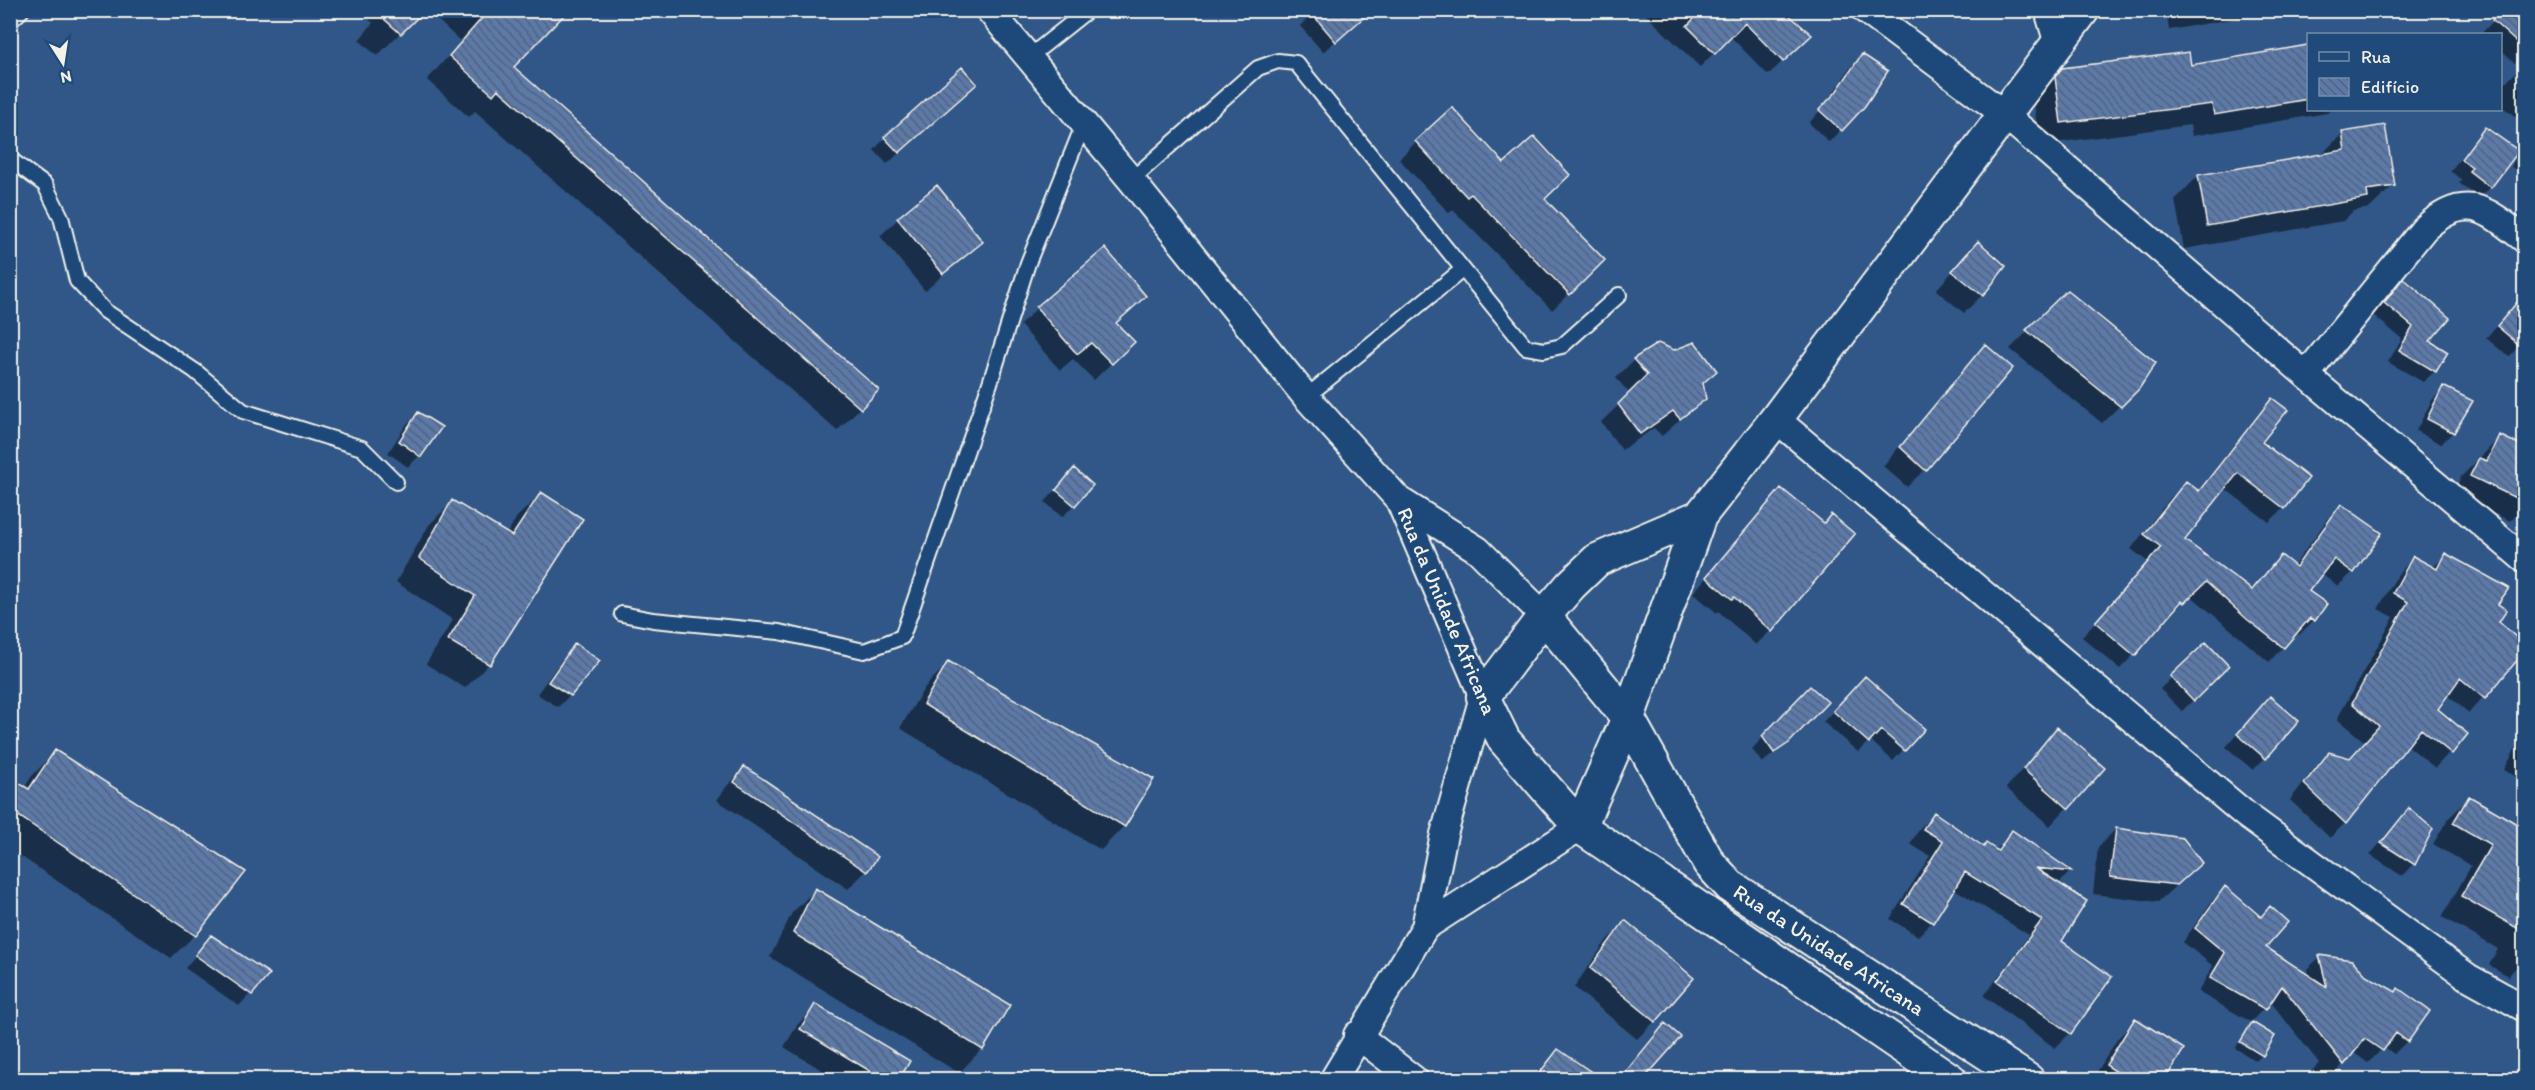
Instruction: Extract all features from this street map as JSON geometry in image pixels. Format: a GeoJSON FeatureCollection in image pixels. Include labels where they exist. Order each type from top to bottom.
{"type":"FeatureCollection","features":[{"type":"Feature","properties":{"kind":"street"},"geometry":{"type":"LineString","coordinates":[[989,10],[1131,180],[1306,397],[1399,500]]}},
{"type":"Feature","properties":{"kind":"street"},"geometry":{"type":"LineString","coordinates":[[1865,10],[2004,114],[2306,375],[2524,559]]}},
{"type":"Feature","properties":{"kind":"street"},"geometry":{"type":"LineString","coordinates":[[2048,10],[2058,44]]}},
{"type":"Feature","properties":{"kind":"street"},"geometry":{"type":"LineString","coordinates":[[1425,927],[1580,827],[1628,718],[1700,516],[1776,419],[2083,10]]}},
{"type":"Feature","properties":{"kind":"street"},"geometry":{"type":"LineString","coordinates":[[2306,375],[2424,229],[2437,217],[2453,209],[2472,208],[2489,211],[2524,239]]}},
{"type":"Feature","properties":{"kind":"street"},"geometry":{"type":"LineString","coordinates":[[1776,419],[2246,815],[2468,976],[2524,1008]]}},
{"type":"Feature","properties":{"kind":"street","name":"Rua da Unidade Africana"},"geometry":{"type":"LineString","coordinates":[[1399,500],[1478,550],[1544,616],[1628,718],[1709,863],[1730,886],[2028,1080]]}},
{"type":"Feature","properties":{"kind":"street","name":"Rua da Unidade Africana"},"geometry":{"type":"LineString","coordinates":[[1399,500],[1483,697],[1504,740],[1580,827],[1951,1080]]}},
{"type":"Feature","properties":{"kind":"street"},"geometry":{"type":"LineString","coordinates":[[1333,1080],[1357,1035],[1425,927],[1444,834],[1483,697],[1544,616],[1597,560],[1700,516]]}},
{"type":"Feature","properties":{"kind":"street"},"geometry":{"type":"LineString","coordinates":[[1357,1035],[1415,1080]]}},
{"type":"Feature","properties":{"kind":"lane"},"geometry":{"type":"LineString","coordinates":[[10,21],[22,10]]}},
{"type":"Feature","properties":{"kind":"lane"},"geometry":{"type":"LineString","coordinates":[[1029,57],[1088,10]]}},
{"type":"Feature","properties":{"kind":"lane"},"geometry":{"type":"LineString","coordinates":[[1131,180],[1258,68],[1278,62],[1296,63],[1526,347],[1544,350],[1562,346],[1619,295]]}},
{"type":"Feature","properties":{"kind":"lane"},"geometry":{"type":"LineString","coordinates":[[622,614],[654,620],[779,632],[864,651],[902,637],[990,383],[1028,263],[1084,123]]}},
{"type":"Feature","properties":{"kind":"lane"},"geometry":{"type":"LineString","coordinates":[[10,159],[45,185],[61,217],[77,281],[105,311],[195,370],[243,411],[362,448],[396,482]]}},
{"type":"Feature","properties":{"kind":"lane"},"geometry":{"type":"LineString","coordinates":[[1306,397],[1462,270]]}},
{"type":"Feature","properties":{"kind":"building"},"geometry":{"type":"Polygon","coordinates":[[[374,10],[425,10],[401,34],[374,10]]]}},
{"type":"Feature","properties":{"kind":"building"},"geometry":{"type":"Polygon","coordinates":[[[489,10],[569,10],[514,67],[879,390],[861,409],[498,89],[493,95],[449,56],[489,10]]]}},
{"type":"Feature","properties":{"kind":"building"},"geometry":{"type":"Polygon","coordinates":[[[1309,10],[1372,10],[1336,42],[1309,10]]]}},
{"type":"Feature","properties":{"kind":"building"},"geometry":{"type":"Polygon","coordinates":[[[1702,10],[1783,10],[1812,35],[1783,62],[1745,23],[1715,54],[1687,26],[1702,10]]]}},
{"type":"Feature","properties":{"kind":"building"},"geometry":{"type":"Polygon","coordinates":[[[2501,10],[2524,10],[2524,49],[2492,20],[2501,10]]]}},
{"type":"Feature","properties":{"kind":"building"},"geometry":{"type":"Polygon","coordinates":[[[2307,45],[2307,99],[2214,115],[2212,104],[2061,123],[2055,77],[2062,68],[2189,52],[2191,65],[2307,45]]]}},
{"type":"Feature","properties":{"kind":"building"},"geometry":{"type":"Polygon","coordinates":[[[1862,54],[1888,71],[1865,106],[1842,131],[1819,110],[1836,92],[1862,54]]]}},
{"type":"Feature","properties":{"kind":"building"},"geometry":{"type":"Polygon","coordinates":[[[962,67],[977,84],[899,153],[884,137],[962,67]]]}},
{"type":"Feature","properties":{"kind":"building"},"geometry":{"type":"Polygon","coordinates":[[[1452,107],[1504,163],[1534,136],[1570,175],[1545,199],[1605,260],[1570,295],[1471,194],[1467,197],[1415,141],[1452,107]]]}},
{"type":"Feature","properties":{"kind":"building"},"geometry":{"type":"Polygon","coordinates":[[[2385,125],[2395,186],[2367,190],[2368,198],[2207,226],[2198,175],[2345,150],[2342,132],[2385,125]]]}},
{"type":"Feature","properties":{"kind":"building"},"geometry":{"type":"Polygon","coordinates":[[[2485,127],[2519,151],[2491,188],[2469,171],[2472,167],[2461,159],[2485,127]]]}},
{"type":"Feature","properties":{"kind":"building"},"geometry":{"type":"Polygon","coordinates":[[[937,185],[983,242],[943,274],[897,218],[937,185]]]}},
{"type":"Feature","properties":{"kind":"building"},"geometry":{"type":"Polygon","coordinates":[[[1978,241],[2006,266],[1983,296],[1952,271],[1978,241]]]}},
{"type":"Feature","properties":{"kind":"building"},"geometry":{"type":"Polygon","coordinates":[[[1105,248],[1146,296],[1116,323],[1135,342],[1112,364],[1091,343],[1077,354],[1036,307],[1105,248]]]}},
{"type":"Feature","properties":{"kind":"building"},"geometry":{"type":"Polygon","coordinates":[[[2403,278],[2450,318],[2430,341],[2448,352],[2436,372],[2399,350],[2413,327],[2384,303],[2403,278]]]}},
{"type":"Feature","properties":{"kind":"building"},"geometry":{"type":"Polygon","coordinates":[[[2067,290],[2156,363],[2139,389],[2121,407],[2026,330],[2067,290]]]}},
{"type":"Feature","properties":{"kind":"building"},"geometry":{"type":"Polygon","coordinates":[[[2524,294],[2524,349],[2497,326],[2524,294]]]}},
{"type":"Feature","properties":{"kind":"building"},"geometry":{"type":"Polygon","coordinates":[[[1695,342],[1717,371],[1703,383],[1706,399],[1680,419],[1673,411],[1640,434],[1618,404],[1647,375],[1633,359],[1658,343],[1674,350],[1695,342]]]}},
{"type":"Feature","properties":{"kind":"building"},"geometry":{"type":"Polygon","coordinates":[[[1985,344],[2013,368],[1926,471],[1900,447],[1985,344]]]}},
{"type":"Feature","properties":{"kind":"building"},"geometry":{"type":"Polygon","coordinates":[[[2443,386],[2473,401],[2454,433],[2427,419],[2443,386]]]}},
{"type":"Feature","properties":{"kind":"building"},"geometry":{"type":"Polygon","coordinates":[[[2272,398],[2288,410],[2262,442],[2309,478],[2285,509],[2238,473],[2185,540],[2252,590],[2281,555],[2296,567],[2341,504],[2382,533],[2354,573],[2334,559],[2309,591],[2327,604],[2315,621],[2310,618],[2284,648],[2248,620],[2206,582],[2184,603],[2182,601],[2135,656],[2095,622],[2161,547],[2144,534],[2186,481],[2199,491],[2272,398]]]}},
{"type":"Feature","properties":{"kind":"building"},"geometry":{"type":"Polygon","coordinates":[[[418,412],[442,427],[421,457],[399,441],[418,412]]]}},
{"type":"Feature","properties":{"kind":"building"},"geometry":{"type":"Polygon","coordinates":[[[2499,435],[2524,447],[2524,502],[2470,476],[2479,458],[2487,461],[2499,435]]]}},
{"type":"Feature","properties":{"kind":"building"},"geometry":{"type":"Polygon","coordinates":[[[1074,468],[1093,485],[1075,506],[1056,490],[1074,468]]]}},
{"type":"Feature","properties":{"kind":"building"},"geometry":{"type":"Polygon","coordinates":[[[1781,488],[1824,523],[1831,514],[1855,534],[1772,632],[1734,597],[1732,599],[1706,577],[1781,488]]]}},
{"type":"Feature","properties":{"kind":"building"},"geometry":{"type":"Polygon","coordinates":[[[541,492],[583,519],[490,665],[448,640],[475,596],[419,558],[452,500],[512,536],[541,492]]]}},
{"type":"Feature","properties":{"kind":"building"},"geometry":{"type":"Polygon","coordinates":[[[2445,553],[2509,588],[2498,604],[2507,610],[2499,622],[2524,644],[2524,652],[2485,699],[2460,678],[2438,709],[2468,734],[2452,754],[2421,729],[2346,824],[2304,784],[2329,752],[2350,758],[2379,726],[2352,703],[2408,602],[2393,593],[2413,556],[2437,569],[2445,553]]]}},
{"type":"Feature","properties":{"kind":"building"},"geometry":{"type":"Polygon","coordinates":[[[2206,642],[2229,666],[2194,701],[2170,676],[2206,642]]]}},
{"type":"Feature","properties":{"kind":"building"},"geometry":{"type":"Polygon","coordinates":[[[575,643],[600,661],[571,696],[548,682],[575,643]]]}},
{"type":"Feature","properties":{"kind":"building"},"geometry":{"type":"Polygon","coordinates":[[[948,661],[1154,779],[1125,827],[923,704],[948,661]]]}},
{"type":"Feature","properties":{"kind":"building"},"geometry":{"type":"Polygon","coordinates":[[[1865,676],[1925,729],[1905,751],[1881,730],[1869,743],[1833,711],[1865,676]]]}},
{"type":"Feature","properties":{"kind":"building"},"geometry":{"type":"Polygon","coordinates":[[[1810,686],[1828,702],[1789,743],[1774,753],[1762,736],[1810,686]]]}},
{"type":"Feature","properties":{"kind":"building"},"geometry":{"type":"Polygon","coordinates":[[[2270,696],[2299,721],[2266,759],[2237,734],[2270,696]]]}},
{"type":"Feature","properties":{"kind":"building"},"geometry":{"type":"Polygon","coordinates":[[[2057,727],[2105,768],[2069,809],[2023,769],[2057,727]]]}},
{"type":"Feature","properties":{"kind":"building"},"geometry":{"type":"Polygon","coordinates":[[[55,750],[246,872],[196,936],[10,810],[10,778],[29,789],[55,750]]]}},
{"type":"Feature","properties":{"kind":"building"},"geometry":{"type":"Polygon","coordinates":[[[744,766],[878,857],[867,872],[734,782],[744,766]]]}},
{"type":"Feature","properties":{"kind":"building"},"geometry":{"type":"Polygon","coordinates":[[[2469,796],[2524,828],[2524,932],[2461,896],[2491,845],[2453,823],[2469,796]]]}},
{"type":"Feature","properties":{"kind":"building"},"geometry":{"type":"Polygon","coordinates":[[[2409,808],[2433,829],[2415,865],[2381,843],[2409,808]]]}},
{"type":"Feature","properties":{"kind":"building"},"geometry":{"type":"Polygon","coordinates":[[[1934,812],[1984,847],[1986,843],[1998,851],[2012,830],[2073,872],[2035,868],[2087,901],[2062,941],[2112,977],[2071,1034],[1997,981],[2042,920],[1965,872],[1933,923],[1903,904],[1943,841],[1923,829],[1934,812]]]}},
{"type":"Feature","properties":{"kind":"building"},"geometry":{"type":"Polygon","coordinates":[[[2116,828],[2183,838],[2202,863],[2177,885],[2110,877],[2116,828]]]}},
{"type":"Feature","properties":{"kind":"building"},"geometry":{"type":"Polygon","coordinates":[[[2225,886],[2261,917],[2270,906],[2288,922],[2266,947],[2327,987],[2319,955],[2352,960],[2366,975],[2396,992],[2398,988],[2430,1011],[2408,1042],[2396,1033],[2383,1051],[2365,1039],[2344,1065],[2282,986],[2266,1010],[2210,978],[2225,953],[2195,928],[2225,886]]]}},
{"type":"Feature","properties":{"kind":"building"},"geometry":{"type":"Polygon","coordinates":[[[815,888],[1010,1005],[983,1050],[793,933],[815,888]]]}},
{"type":"Feature","properties":{"kind":"building"},"geometry":{"type":"Polygon","coordinates":[[[1625,920],[1694,978],[1656,1022],[1590,968],[1625,920]]]}},
{"type":"Feature","properties":{"kind":"building"},"geometry":{"type":"Polygon","coordinates":[[[211,935],[270,974],[252,995],[195,955],[211,935]]]}},
{"type":"Feature","properties":{"kind":"building"},"geometry":{"type":"Polygon","coordinates":[[[815,1004],[910,1061],[899,1080],[885,1080],[800,1029],[815,1004]]]}},
{"type":"Feature","properties":{"kind":"building"},"geometry":{"type":"Polygon","coordinates":[[[2135,1018],[2184,1049],[2165,1080],[2129,1080],[2106,1065],[2135,1018]]]}},
{"type":"Feature","properties":{"kind":"building"},"geometry":{"type":"Polygon","coordinates":[[[2252,1022],[2275,1036],[2263,1056],[2240,1042],[2252,1022]]]}},
{"type":"Feature","properties":{"kind":"building"},"geometry":{"type":"Polygon","coordinates":[[[1665,1023],[1681,1037],[1643,1080],[1619,1080],[1665,1023]]]}},
{"type":"Feature","properties":{"kind":"building"},"geometry":{"type":"Polygon","coordinates":[[[1558,1049],[1603,1080],[1534,1080],[1558,1049]]]}}]}
